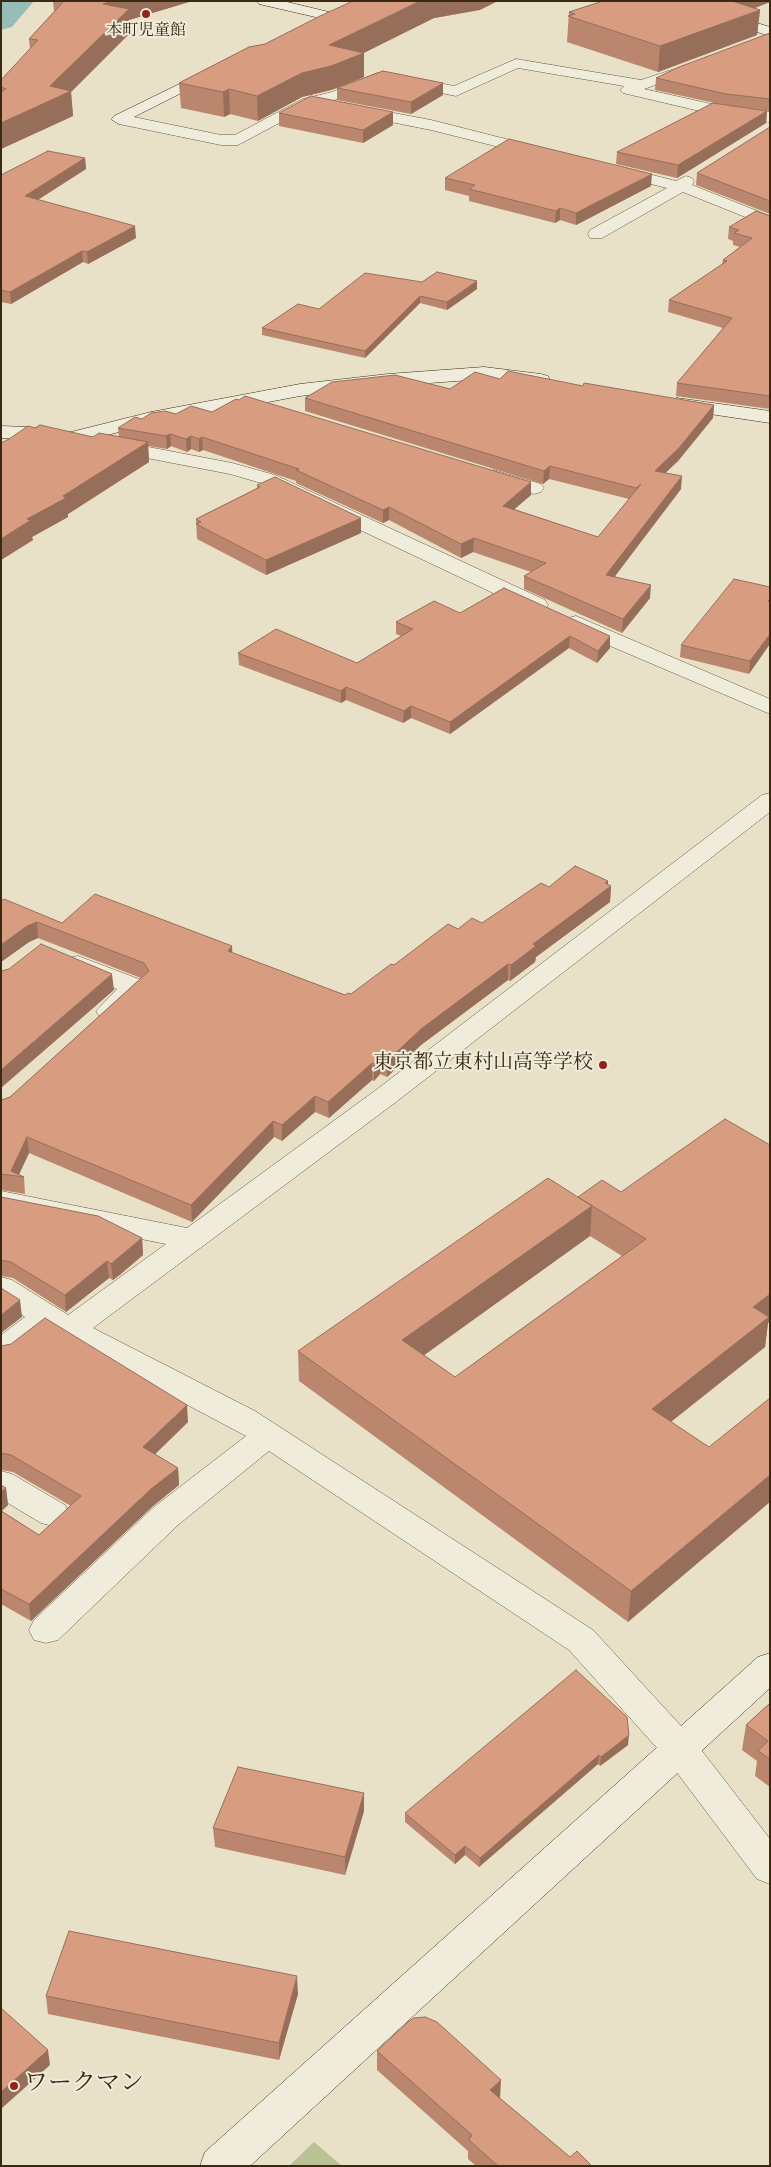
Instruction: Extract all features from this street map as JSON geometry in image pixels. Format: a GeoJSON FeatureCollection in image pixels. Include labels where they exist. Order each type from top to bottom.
{"type":"FeatureCollection","features":[{"type":"Feature","properties":{"kind":"street"},"geometry":{"type":"LineString","coordinates":[[264,1],[324,15]]}},
{"type":"Feature","properties":{"kind":"street"},"geometry":{"type":"LineString","coordinates":[[670,1],[770,34]]}},
{"type":"Feature","properties":{"kind":"street"},"geometry":{"type":"LineString","coordinates":[[307,24],[340,8]]}},
{"type":"Feature","properties":{"kind":"street"},"geometry":{"type":"LineString","coordinates":[[752,43],[770,34]]}},
{"type":"Feature","properties":{"kind":"street"},"geometry":{"type":"LineString","coordinates":[[226,65],[119,119],[221,140],[238,140],[308,102],[337,95],[382,76],[456,91],[516,63],[642,85],[650,84],[706,61]]}},
{"type":"Feature","properties":{"kind":"street"},"geometry":{"type":"LineString","coordinates":[[575,73],[589,81],[725,112],[770,116]]}},
{"type":"Feature","properties":{"kind":"street"},"geometry":{"type":"LineString","coordinates":[[308,102],[431,125],[550,155]]}},
{"type":"Feature","properties":{"kind":"street"},"geometry":{"type":"LineString","coordinates":[[606,168],[694,190],[770,222]]}},
{"type":"Feature","properties":{"kind":"street"},"geometry":{"type":"LineString","coordinates":[[596,234],[673,192],[678,186],[702,170]]}},
{"type":"Feature","properties":{"kind":"street"},"geometry":{"type":"LineString","coordinates":[[68,439],[151,418],[244,400],[388,380],[474,374],[529,378],[563,384]]}},
{"type":"Feature","properties":{"kind":"street"},"geometry":{"type":"LineString","coordinates":[[244,400],[282,411]]}},
{"type":"Feature","properties":{"kind":"street"},"geometry":{"type":"LineString","coordinates":[[658,401],[770,417]]}},
{"type":"Feature","properties":{"kind":"street"},"geometry":{"type":"LineString","coordinates":[[1,432],[28,433],[68,439],[223,467],[268,479],[554,614],[770,708]]}},
{"type":"Feature","properties":{"kind":"street"},"geometry":{"type":"LineString","coordinates":[[1,450],[28,433]]}},
{"type":"Feature","properties":{"kind":"street"},"geometry":{"type":"LineString","coordinates":[[478,471],[534,488]]}},
{"type":"Feature","properties":{"kind":"street"},"geometry":{"type":"LineString","coordinates":[[1,1351],[58,1323],[193,1239],[386,1096],[770,800]]}},
{"type":"Feature","properties":{"kind":"street"},"geometry":{"type":"LineString","coordinates":[[56,955],[135,987],[91,1027]]}},
{"type":"Feature","properties":{"kind":"street"},"geometry":{"type":"LineString","coordinates":[[1,1201],[193,1239]]}},
{"type":"Feature","properties":{"kind":"street"},"geometry":{"type":"LineString","coordinates":[[1,1287],[58,1323],[244,1419],[581,1640],[679,1748],[770,1868]]}},
{"type":"Feature","properties":{"kind":"street"},"geometry":{"type":"LineString","coordinates":[[46,1630],[166,1516],[268,1435]]}},
{"type":"Feature","properties":{"kind":"street"},"geometry":{"type":"LineString","coordinates":[[1,1483],[53,1514]]}},
{"type":"Feature","properties":{"kind":"street"},"geometry":{"type":"LineString","coordinates":[[220,2166],[770,1667]]}},
{"type":"Feature","properties":{"kind":"green space"},"geometry":{"type":"Polygon","coordinates":[[[314,2142],[342,2166],[289,2166],[314,2142]]]}},
{"type":"Feature","properties":{"kind":"building"},"geometry":{"type":"Polygon","coordinates":[[[64,1],[111,1],[103,4],[129,9],[50,86],[71,91],[1,123],[1,92],[6,89],[1,87],[1,80],[38,40],[29,39],[64,1]]]}},
{"type":"Feature","properties":{"kind":"building"},"geometry":{"type":"Polygon","coordinates":[[[353,1],[420,1],[329,45],[364,53],[331,66],[302,73],[257,96],[229,89],[223,92],[179,83],[249,47],[265,44],[353,1]]]}},
{"type":"Feature","properties":{"kind":"building"},"geometry":{"type":"Polygon","coordinates":[[[603,1],[732,1],[760,10],[660,46],[568,16],[575,14],[569,12],[603,1]]]}},
{"type":"Feature","properties":{"kind":"building"},"geometry":{"type":"Polygon","coordinates":[[[770,33],[770,99],[726,94],[656,78],[679,67],[770,33]]]}},
{"type":"Feature","properties":{"kind":"building"},"geometry":{"type":"Polygon","coordinates":[[[383,71],[443,83],[411,102],[337,88],[383,71]]]}},
{"type":"Feature","properties":{"kind":"building"},"geometry":{"type":"Polygon","coordinates":[[[311,96],[393,112],[363,130],[279,113],[311,96]]]}},
{"type":"Feature","properties":{"kind":"building"},"geometry":{"type":"Polygon","coordinates":[[[713,103],[767,111],[678,165],[617,152],[713,103]]]}},
{"type":"Feature","properties":{"kind":"building"},"geometry":{"type":"Polygon","coordinates":[[[770,127],[770,201],[697,173],[770,127]]]}},
{"type":"Feature","properties":{"kind":"building"},"geometry":{"type":"Polygon","coordinates":[[[509,139],[652,174],[576,213],[560,208],[556,211],[469,189],[475,185],[445,178],[509,139]]]}},
{"type":"Feature","properties":{"kind":"building"},"geometry":{"type":"Polygon","coordinates":[[[48,151],[85,158],[25,196],[135,226],[87,252],[82,251],[10,292],[1,290],[1,175],[48,151]]]}},
{"type":"Feature","properties":{"kind":"building"},"geometry":{"type":"Polygon","coordinates":[[[756,211],[770,216],[770,396],[677,383],[732,318],[669,300],[727,261],[723,260],[752,238],[734,233],[739,230],[729,227],[756,211]]]}},
{"type":"Feature","properties":{"kind":"building"},"geometry":{"type":"Polygon","coordinates":[[[437,272],[477,281],[447,302],[420,296],[365,351],[262,328],[298,304],[319,309],[365,273],[422,282],[437,272]]]}},
{"type":"Feature","properties":{"kind":"building"},"geometry":{"type":"Polygon","coordinates":[[[508,371],[583,386],[584,383],[714,405],[679,448],[655,471],[682,476],[606,575],[651,585],[623,619],[524,576],[546,563],[474,538],[461,544],[389,507],[383,510],[296,470],[299,469],[202,437],[199,439],[191,436],[186,439],[170,434],[166,436],[118,428],[135,417],[142,419],[151,413],[165,411],[176,414],[191,406],[212,412],[245,396],[531,482],[503,506],[598,537],[641,484],[636,488],[550,466],[544,471],[305,398],[332,382],[395,375],[450,389],[475,372],[500,379],[508,371]]]}},
{"type":"Feature","properties":{"kind":"building"},"geometry":{"type":"Polygon","coordinates":[[[40,425],[93,437],[99,433],[148,442],[63,496],[66,498],[27,519],[31,520],[1,539],[1,443],[28,426],[35,428],[40,425]]]}},
{"type":"Feature","properties":{"kind":"building"},"geometry":{"type":"Polygon","coordinates":[[[275,477],[361,518],[266,560],[196,524],[201,522],[196,519],[260,487],[257,485],[275,477]]]}},
{"type":"Feature","properties":{"kind":"building"},"geometry":{"type":"Polygon","coordinates":[[[734,579],[770,587],[770,599],[768,601],[770,601],[770,634],[750,661],[681,645],[734,579]]]}},
{"type":"Feature","properties":{"kind":"building"},"geometry":{"type":"Polygon","coordinates":[[[504,588],[610,636],[598,651],[570,636],[450,722],[411,706],[404,711],[346,687],[341,691],[238,653],[276,629],[357,663],[413,629],[396,622],[434,601],[460,613],[504,588]]]}},
{"type":"Feature","properties":{"kind":"building"},"geometry":{"type":"Polygon","coordinates":[[[575,866],[608,881],[605,883],[611,886],[533,944],[536,946],[511,965],[508,964],[421,1029],[387,1061],[380,1058],[374,1064],[372,1063],[328,1102],[315,1096],[282,1125],[273,1121],[191,1205],[27,1137],[11,1171],[24,1177],[1,1174],[1,1100],[10,1097],[149,971],[144,963],[37,922],[27,926],[1,945],[1,901],[4,899],[62,923],[95,894],[232,946],[228,951],[345,995],[351,994],[391,964],[394,965],[448,924],[458,929],[472,918],[482,923],[541,883],[549,887],[575,866]]]}},
{"type":"Feature","properties":{"kind":"building"},"geometry":{"type":"Polygon","coordinates":[[[41,944],[112,974],[1,1070],[1,971],[9,969],[41,944]]]}},
{"type":"Feature","properties":{"kind":"building"},"geometry":{"type":"Polygon","coordinates":[[[725,1119],[770,1145],[770,1294],[753,1307],[769,1317],[652,1409],[709,1447],[770,1398],[770,1475],[631,1591],[298,1351],[548,1178],[592,1206],[402,1340],[455,1377],[646,1239],[578,1197],[602,1180],[621,1192],[725,1119]]]}},
{"type":"Feature","properties":{"kind":"building"},"geometry":{"type":"Polygon","coordinates":[[[1,1197],[98,1216],[142,1238],[111,1264],[107,1261],[65,1295],[11,1262],[1,1260],[1,1197]]]}},
{"type":"Feature","properties":{"kind":"building"},"geometry":{"type":"Polygon","coordinates":[[[1,1288],[20,1300],[1,1315],[1,1288]]]}},
{"type":"Feature","properties":{"kind":"building"},"geometry":{"type":"Polygon","coordinates":[[[45,1318],[187,1405],[143,1447],[178,1468],[151,1489],[29,1604],[1,1589],[1,1511],[39,1535],[81,1496],[11,1455],[1,1453],[1,1346],[11,1344],[45,1318]]]}},
{"type":"Feature","properties":{"kind":"building"},"geometry":{"type":"Polygon","coordinates":[[[1,1485],[6,1488],[1,1492],[1,1485]]]}},
{"type":"Feature","properties":{"kind":"building"},"geometry":{"type":"Polygon","coordinates":[[[576,1670],[627,1717],[629,1735],[601,1757],[599,1755],[480,1858],[465,1846],[455,1855],[405,1813],[576,1670]]]}},
{"type":"Feature","properties":{"kind":"building"},"geometry":{"type":"Polygon","coordinates":[[[770,1703],[770,1759],[758,1751],[768,1741],[746,1725],[770,1703]]]}},
{"type":"Feature","properties":{"kind":"building"},"geometry":{"type":"Polygon","coordinates":[[[238,1767],[364,1793],[345,1857],[213,1828],[238,1767]]]}},
{"type":"Feature","properties":{"kind":"building"},"geometry":{"type":"Polygon","coordinates":[[[69,1931],[297,1976],[279,2043],[46,1996],[69,1931]]]}},
{"type":"Feature","properties":{"kind":"building","name":"ワークマン"},"geometry":{"type":"Polygon","coordinates":[[[1,2008],[48,2050],[1,2092],[1,2008]]]}},
{"type":"Feature","properties":{"kind":"building"},"geometry":{"type":"Polygon","coordinates":[[[425,2017],[437,2022],[501,2080],[490,2090],[570,2157],[577,2151],[592,2166],[498,2166],[469,2140],[472,2135],[377,2051],[408,2022],[414,2018],[425,2017]]]}},
{"type":"Feature","properties":{"kind":"waterway"},"geometry":{"type":"LineString","coordinates":[[1,20],[18,1]]}},
{"type":"Feature","properties":{"kind":"place","name":"本町児童館"},"geometry":{"type":"Point","coordinates":[146,14]}},
{"type":"Feature","properties":{"kind":"place","name":"東京都立東村山高等学校"},"geometry":{"type":"Point","coordinates":[603,1065]}},
{"type":"Feature","properties":{"kind":"place","name":"ワークマン"},"geometry":{"type":"Point","coordinates":[14,2086]}}]}
